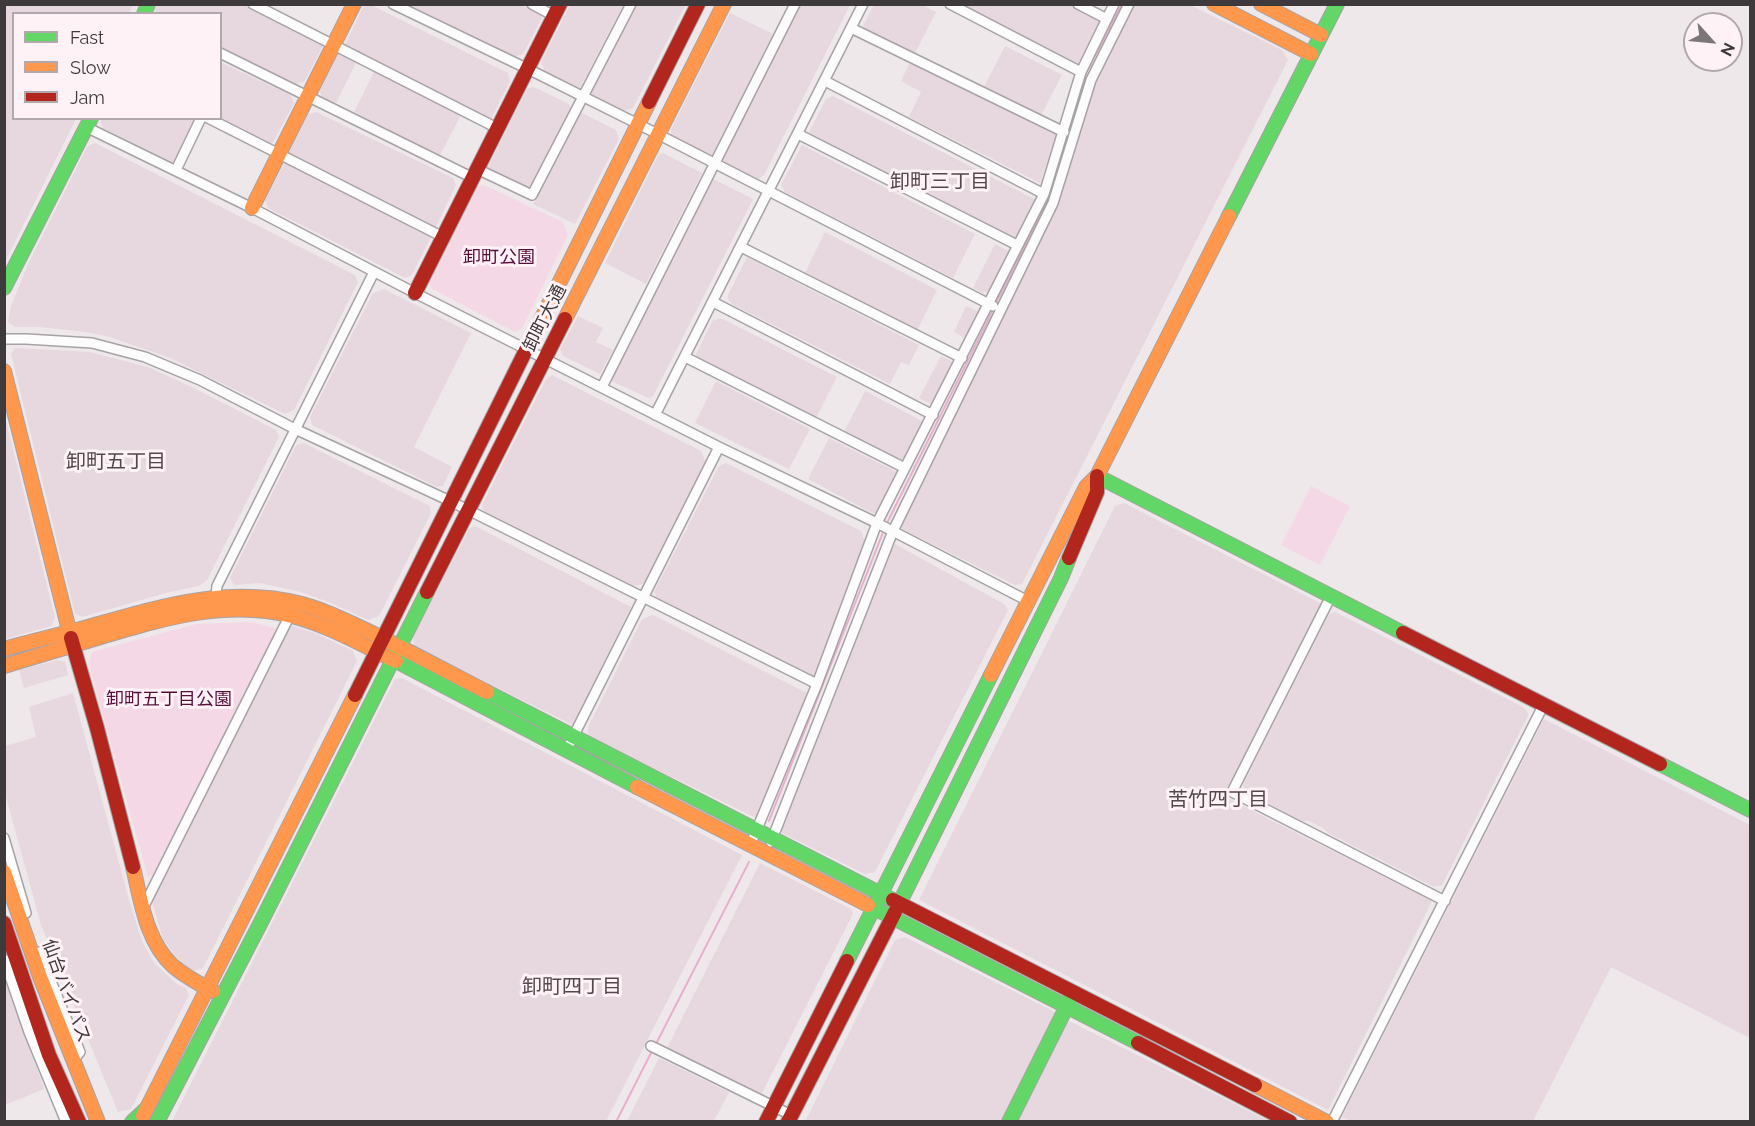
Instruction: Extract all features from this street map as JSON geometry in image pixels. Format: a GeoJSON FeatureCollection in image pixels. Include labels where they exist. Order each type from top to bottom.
{"type":"FeatureCollection","features":[{"type":"Feature","properties":{"kind":"main road"},"geometry":{"type":"LineString","coordinates":[[252,207],[354,4]]}},
{"type":"Feature","properties":{"kind":"main road"},"geometry":{"type":"LineString","coordinates":[[140,1122],[249,908],[698,4]]}},
{"type":"Feature","properties":{"kind":"main road","name":"卸町大通"},"geometry":{"type":"LineString","coordinates":[[157,1122],[223,996],[724,4]]}},
{"type":"Feature","properties":{"kind":"main road"},"geometry":{"type":"LineString","coordinates":[[1214,4],[1311,54]]}},
{"type":"Feature","properties":{"kind":"main road"},"geometry":{"type":"LineString","coordinates":[[1261,4],[1321,35]]}},
{"type":"Feature","properties":{"kind":"main road"},"geometry":{"type":"LineString","coordinates":[[766,1122],[1086,487],[1097,476],[1337,4]]}},
{"type":"Feature","properties":{"kind":"main road"},"geometry":{"type":"LineString","coordinates":[[415,293],[557,10]]}},
{"type":"Feature","properties":{"kind":"main road"},"geometry":{"type":"LineString","coordinates":[[4,288],[88,123]]}},
{"type":"Feature","properties":{"kind":"main road"},"geometry":{"type":"LineString","coordinates":[[4,371],[69,632],[97,728],[142,908],[153,941],[173,967],[195,982],[223,996]]}},
{"type":"Feature","properties":{"kind":"main road"},"geometry":{"type":"LineString","coordinates":[[1097,476],[1750,810]]}},
{"type":"Feature","properties":{"kind":"main road"},"geometry":{"type":"LineString","coordinates":[[789,1118],[1061,578],[1097,492],[1097,476]]}},
{"type":"Feature","properties":{"kind":"main road"},"geometry":{"type":"LineString","coordinates":[[4,666],[246,596],[303,604],[323,611],[566,752],[750,846],[876,902],[899,903],[1325,1121]]}},
{"type":"Feature","properties":{"kind":"main road"},"geometry":{"type":"LineString","coordinates":[[4,649],[159,606],[217,603],[290,615],[379,645]]}},
{"type":"Feature","properties":{"kind":"main road"},"geometry":{"type":"LineString","coordinates":[[396,654],[573,737],[772,840],[876,902],[892,917],[1290,1122]]}},
{"type":"Feature","properties":{"kind":"main road","name":"仙台バイパス"},"geometry":{"type":"LineString","coordinates":[[4,872],[40,977],[98,1122]]}},
{"type":"Feature","properties":{"kind":"main road","name":"仙台バイパス"},"geometry":{"type":"LineString","coordinates":[[4,923],[49,1055],[79,1122]]}},
{"type":"Feature","properties":{"kind":"main road"},"geometry":{"type":"LineString","coordinates":[[1009,1122],[1074,992]]}},
{"type":"Feature","properties":{"kind":"main road"},"geometry":{"type":"LineString","coordinates":[[76,1068],[91,1084],[110,1122]]}},
{"type":"Feature","properties":{"kind":"main road"},"geometry":{"type":"LineString","coordinates":[[132,1122],[147,1107]]}},
{"type":"Feature","properties":{"kind":"street"},"geometry":{"type":"LineString","coordinates":[[253,4],[497,128]]}},
{"type":"Feature","properties":{"kind":"street"},"geometry":{"type":"LineString","coordinates":[[393,4],[638,124],[1000,310]]}},
{"type":"Feature","properties":{"kind":"street"},"geometry":{"type":"LineString","coordinates":[[532,4],[557,10]]}},
{"type":"Feature","properties":{"kind":"street"},"geometry":{"type":"LineString","coordinates":[[222,54],[308,97],[475,173],[532,195],[631,4]]}},
{"type":"Feature","properties":{"kind":"street"},"geometry":{"type":"LineString","coordinates":[[602,387],[795,4]]}},
{"type":"Feature","properties":{"kind":"street"},"geometry":{"type":"LineString","coordinates":[[655,415],[770,192],[863,4]]}},
{"type":"Feature","properties":{"kind":"street"},"geometry":{"type":"LineString","coordinates":[[950,4],[1081,72]]}},
{"type":"Feature","properties":{"kind":"street"},"geometry":{"type":"LineString","coordinates":[[1078,4],[1107,19]]}},
{"type":"Feature","properties":{"kind":"street"},"geometry":{"type":"LineString","coordinates":[[750,846],[817,684],[879,524],[1044,194],[1081,72],[1114,4]]}},
{"type":"Feature","properties":{"kind":"street"},"geometry":{"type":"LineString","coordinates":[[766,854],[892,530],[1053,203],[1091,80],[1129,4]]}},
{"type":"Feature","properties":{"kind":"street"},"geometry":{"type":"LineString","coordinates":[[851,28],[1064,132]]}},
{"type":"Feature","properties":{"kind":"street"},"geometry":{"type":"LineString","coordinates":[[825,81],[1044,194]]}},
{"type":"Feature","properties":{"kind":"street"},"geometry":{"type":"LineString","coordinates":[[176,170],[200,120]]}},
{"type":"Feature","properties":{"kind":"street"},"geometry":{"type":"LineString","coordinates":[[212,120],[443,237]]}},
{"type":"Feature","properties":{"kind":"street"},"geometry":{"type":"LineString","coordinates":[[88,123],[415,293],[719,447],[892,530],[1028,601]]}},
{"type":"Feature","properties":{"kind":"street"},"geometry":{"type":"LineString","coordinates":[[798,134],[1017,245]]}},
{"type":"Feature","properties":{"kind":"street"},"geometry":{"type":"LineString","coordinates":[[741,247],[962,358]]}},
{"type":"Feature","properties":{"kind":"street"},"geometry":{"type":"LineString","coordinates":[[217,603],[218,586],[374,272]]}},
{"type":"Feature","properties":{"kind":"street"},"geometry":{"type":"LineString","coordinates":[[713,302],[933,415]]}},
{"type":"Feature","properties":{"kind":"street"},"geometry":{"type":"LineString","coordinates":[[4,339],[92,343],[145,357],[200,380],[295,429],[450,501],[817,684]]}},
{"type":"Feature","properties":{"kind":"street"},"geometry":{"type":"LineString","coordinates":[[685,357],[905,468]]}},
{"type":"Feature","properties":{"kind":"street"},"geometry":{"type":"LineString","coordinates":[[566,752],[719,447]]}},
{"type":"Feature","properties":{"kind":"street"},"geometry":{"type":"LineString","coordinates":[[1331,596],[1232,792],[1445,901]]}},
{"type":"Feature","properties":{"kind":"street"},"geometry":{"type":"LineString","coordinates":[[142,908],[290,615]]}},
{"type":"Feature","properties":{"kind":"street"},"geometry":{"type":"LineString","coordinates":[[1325,1121],[1445,901],[1544,704]]}},
{"type":"Feature","properties":{"kind":"street"},"geometry":{"type":"LineString","coordinates":[[4,838],[34,940],[80,1052],[76,1068]]}},
{"type":"Feature","properties":{"kind":"street"},"geometry":{"type":"LineString","coordinates":[[4,959],[29,1032],[66,1122]]}},
{"type":"Feature","properties":{"kind":"street"},"geometry":{"type":"LineString","coordinates":[[655,1048],[774,1107],[789,1118]]}},
{"type":"Feature","properties":{"kind":"shaded area"},"geometry":{"type":"Polygon","coordinates":[[[5,4],[133,5],[130,12],[12,12],[12,120],[76,120],[5,262],[5,4]]]}},
{"type":"Feature","properties":{"kind":"shaded area"},"geometry":{"type":"Polygon","coordinates":[[[681,4],[685,6],[633,108],[623,111],[589,93],[634,5],[681,4]]]}},
{"type":"Feature","properties":{"kind":"shaded area"},"geometry":{"type":"Polygon","coordinates":[[[157,5],[245,5],[324,44],[304,82],[295,84],[222,48],[222,12],[156,12],[157,5]]]}},
{"type":"Feature","properties":{"kind":"shaded area"},"geometry":{"type":"Polygon","coordinates":[[[371,5],[508,73],[510,81],[491,119],[345,45],[363,7],[371,5]]]}},
{"type":"Feature","properties":{"kind":"shaded area"},"geometry":{"type":"Polygon","coordinates":[[[408,5],[521,5],[543,16],[523,54],[513,57],[408,5]]]}},
{"type":"Feature","properties":{"kind":"shaded area"},"geometry":{"type":"Polygon","coordinates":[[[570,5],[623,5],[580,88],[545,71],[541,62],[570,5]]]}},
{"type":"Feature","properties":{"kind":"shaded area"},"geometry":{"type":"Polygon","coordinates":[[[799,5],[850,5],[764,175],[758,179],[721,160],[799,5]]]}},
{"type":"Feature","properties":{"kind":"shaded area"},"geometry":{"type":"Polygon","coordinates":[[[874,5],[922,5],[936,12],[914,55],[867,31],[863,26],[874,5]]]}},
{"type":"Feature","properties":{"kind":"shaded area"},"geometry":{"type":"Polygon","coordinates":[[[959,5],[1070,5],[1101,19],[1078,65],[959,5]]]}},
{"type":"Feature","properties":{"kind":"shaded area"},"geometry":{"type":"Polygon","coordinates":[[[1133,5],[1190,5],[1282,50],[1288,60],[1022,584],[1015,585],[902,529],[900,522],[1058,204],[1094,81],[1133,5]]]}},
{"type":"Feature","properties":{"kind":"shaded area"},"geometry":{"type":"Polygon","coordinates":[[[730,13],[773,34],[711,157],[671,138],[671,129],[730,13]]]}},
{"type":"Feature","properties":{"kind":"shaded area"},"geometry":{"type":"Polygon","coordinates":[[[1005,46],[1062,75],[1040,117],[983,89],[1005,46]]]}},
{"type":"Feature","properties":{"kind":"shaded area"},"geometry":{"type":"Polygon","coordinates":[[[338,53],[356,63],[336,103],[322,97],[320,91],[338,53]]]}},
{"type":"Feature","properties":{"kind":"shaded area"},"geometry":{"type":"Polygon","coordinates":[[[910,62],[1056,135],[1040,183],[909,117],[921,92],[901,81],[910,62]]]}},
{"type":"Feature","properties":{"kind":"shaded area"},"geometry":{"type":"Polygon","coordinates":[[[222,63],[291,95],[294,103],[272,144],[222,119],[222,63]]]}},
{"type":"Feature","properties":{"kind":"shaded area"},"geometry":{"type":"Polygon","coordinates":[[[374,72],[461,115],[439,157],[354,112],[374,72]]]}},
{"type":"Feature","properties":{"kind":"shaded area"},"geometry":{"type":"Polygon","coordinates":[[[534,87],[569,104],[571,110],[534,185],[523,188],[487,169],[527,89],[534,87]]]}},
{"type":"Feature","properties":{"kind":"shaded area"},"geometry":{"type":"Polygon","coordinates":[[[833,96],[1036,200],[1015,242],[807,136],[826,99],[833,96]]]}},
{"type":"Feature","properties":{"kind":"shaded area"},"geometry":{"type":"Polygon","coordinates":[[[316,112],[453,178],[456,185],[435,229],[289,153],[307,115],[316,112]]]}},
{"type":"Feature","properties":{"kind":"shaded area"},"geometry":{"type":"Polygon","coordinates":[[[580,112],[616,130],[619,139],[575,224],[533,204],[580,112]]]}},
{"type":"Feature","properties":{"kind":"shaded area"},"geometry":{"type":"Polygon","coordinates":[[[100,120],[197,120],[175,164],[103,128],[100,120]]]}},
{"type":"Feature","properties":{"kind":"shaded area"},"geometry":{"type":"Polygon","coordinates":[[[95,143],[355,275],[358,282],[294,410],[285,414],[170,358],[110,337],[40,327],[15,327],[8,322],[11,306],[28,264],[87,147],[95,143]]]}},
{"type":"Feature","properties":{"kind":"shaded area"},"geometry":{"type":"Polygon","coordinates":[[[802,145],[975,234],[953,278],[785,192],[781,185],[802,145]]]}},
{"type":"Feature","properties":{"kind":"shaded area"},"geometry":{"type":"Polygon","coordinates":[[[663,153],[702,173],[646,284],[605,263],[658,155],[663,153]]]}},
{"type":"Feature","properties":{"kind":"shaded area"},"geometry":{"type":"Polygon","coordinates":[[[285,162],[432,235],[412,275],[405,278],[268,208],[265,200],[285,162]]]}},
{"type":"Feature","properties":{"kind":"shaded area"},"geometry":{"type":"Polygon","coordinates":[[[713,179],[753,199],[653,396],[649,398],[609,380],[713,179]]]}},
{"type":"Feature","properties":{"kind":"shaded area"},"geometry":{"type":"Polygon","coordinates":[[[825,232],[937,290],[916,333],[804,275],[825,232]]]}},
{"type":"Feature","properties":{"kind":"shaded area"},"geometry":{"type":"Polygon","coordinates":[[[995,244],[1009,251],[989,291],[983,293],[973,288],[995,244]]]}},
{"type":"Feature","properties":{"kind":"shaded area"},"geometry":{"type":"Polygon","coordinates":[[[747,257],[919,345],[909,365],[901,362],[890,384],[732,304],[727,297],[747,257]]]}},
{"type":"Feature","properties":{"kind":"shaded area"},"geometry":{"type":"Polygon","coordinates":[[[384,289],[471,333],[414,447],[452,467],[443,486],[437,487],[312,425],[310,417],[373,293],[384,289]]]}},
{"type":"Feature","properties":{"kind":"shaded area"},"geometry":{"type":"Polygon","coordinates":[[[966,306],[977,311],[978,314],[966,339],[954,332],[966,306]]]}},
{"type":"Feature","properties":{"kind":"shaded area"},"geometry":{"type":"Polygon","coordinates":[[[578,316],[603,328],[596,342],[613,350],[600,374],[563,356],[560,349],[578,316]]]}},
{"type":"Feature","properties":{"kind":"shaded area"},"geometry":{"type":"Polygon","coordinates":[[[721,318],[837,377],[815,420],[694,359],[712,321],[721,318]]]}},
{"type":"Feature","properties":{"kind":"shaded area"},"geometry":{"type":"Polygon","coordinates":[[[15,348],[89,352],[148,367],[276,430],[279,437],[207,580],[199,586],[82,617],[75,614],[11,354],[15,348]]]}},
{"type":"Feature","properties":{"kind":"shaded area"},"geometry":{"type":"Polygon","coordinates":[[[941,356],[955,363],[935,402],[931,404],[919,398],[941,356]]]}},
{"type":"Feature","properties":{"kind":"shaded area"},"geometry":{"type":"Polygon","coordinates":[[[552,375],[701,451],[706,463],[644,583],[632,587],[484,513],[482,505],[546,379],[552,375]]]}},
{"type":"Feature","properties":{"kind":"shaded area"},"geometry":{"type":"Polygon","coordinates":[[[716,381],[810,429],[789,469],[695,423],[716,381]]]}},
{"type":"Feature","properties":{"kind":"shaded area"},"geometry":{"type":"Polygon","coordinates":[[[865,391],[922,421],[923,425],[904,464],[843,434],[865,391]]]}},
{"type":"Feature","properties":{"kind":"shaded area"},"geometry":{"type":"Polygon","coordinates":[[[5,417],[55,618],[51,626],[5,639],[5,417]]]}},
{"type":"Feature","properties":{"kind":"shaded area"},"geometry":{"type":"Polygon","coordinates":[[[829,438],[899,473],[880,510],[874,514],[808,479],[829,438]]]}},
{"type":"Feature","properties":{"kind":"shaded area"},"geometry":{"type":"Polygon","coordinates":[[[304,443],[430,506],[431,513],[379,616],[368,620],[301,592],[260,583],[234,585],[230,578],[296,445],[304,443]]]}},
{"type":"Feature","properties":{"kind":"shaded area"},"geometry":{"type":"Polygon","coordinates":[[[726,463],[861,531],[865,542],[812,678],[659,602],[654,592],[719,466],[726,463]]]}},
{"type":"Feature","properties":{"kind":"shaded area"},"geometry":{"type":"Polygon","coordinates":[[[1124,503],[1322,604],[1223,796],[1432,901],[1328,1110],[919,900],[1115,506],[1124,503]]]}},
{"type":"Feature","properties":{"kind":"shaded area"},"geometry":{"type":"Polygon","coordinates":[[[475,526],[631,607],[573,725],[418,649],[415,650],[413,637],[469,529],[475,526]]]}},
{"type":"Feature","properties":{"kind":"shaded area"},"geometry":{"type":"Polygon","coordinates":[[[895,544],[1004,604],[1008,610],[875,872],[865,874],[782,833],[781,826],[888,548],[895,544]]]}},
{"type":"Feature","properties":{"kind":"shaded area"},"geometry":{"type":"Polygon","coordinates":[[[1335,612],[1523,707],[1529,714],[1442,885],[1434,887],[1328,833],[1323,828],[1309,821],[1302,821],[1245,791],[1243,785],[1329,614],[1335,612]]]}},
{"type":"Feature","properties":{"kind":"shaded area"},"geometry":{"type":"Polygon","coordinates":[[[653,615],[809,694],[758,819],[588,736],[588,727],[642,619],[653,615]]]}},
{"type":"Feature","properties":{"kind":"shaded area"},"geometry":{"type":"Polygon","coordinates":[[[289,625],[315,633],[353,651],[357,661],[203,968],[195,971],[174,954],[163,939],[152,902],[153,895],[289,625]]]}},
{"type":"Feature","properties":{"kind":"shaded area"},"geometry":{"type":"Polygon","coordinates":[[[58,660],[65,662],[68,675],[24,688],[19,670],[58,660]]]}},
{"type":"Feature","properties":{"kind":"shaded area"},"geometry":{"type":"Polygon","coordinates":[[[402,678],[742,855],[606,1121],[172,1121],[395,679],[402,678]]]}},
{"type":"Feature","properties":{"kind":"shaded area"},"geometry":{"type":"Polygon","coordinates":[[[73,693],[142,941],[154,963],[177,984],[186,988],[189,995],[131,1109],[118,1112],[41,925],[5,793],[5,746],[36,737],[29,707],[73,693]]]}},
{"type":"Feature","properties":{"kind":"shaded area"},"geometry":{"type":"Polygon","coordinates":[[[1544,719],[1750,825],[1750,1038],[1611,967],[1533,1121],[1351,1121],[1342,1117],[1544,719]]]}},
{"type":"Feature","properties":{"kind":"shaded area"},"geometry":{"type":"Polygon","coordinates":[[[760,863],[851,909],[853,914],[761,1095],[667,1048],[760,863]]]}},
{"type":"Feature","properties":{"kind":"shaded area"},"geometry":{"type":"Polygon","coordinates":[[[905,937],[1059,1014],[1005,1121],[805,1122],[895,940],[905,937]]]}},
{"type":"Feature","properties":{"kind":"shaded area"},"geometry":{"type":"Polygon","coordinates":[[[4,970],[44,1089],[5,1105],[4,1105],[4,970]]]}},
{"type":"Feature","properties":{"kind":"shaded area"},"geometry":{"type":"Polygon","coordinates":[[[1065,1019],[1269,1121],[1013,1122],[1065,1019]]]}},
{"type":"Feature","properties":{"kind":"shaded area"},"geometry":{"type":"Polygon","coordinates":[[[659,1058],[729,1092],[714,1121],[627,1121],[659,1058]]]}},
{"type":"Feature","properties":{"kind":"green space","name":"卸町公園"},"geometry":{"type":"Polygon","coordinates":[[[484,185],[563,222],[568,235],[522,328],[515,332],[432,289],[429,282],[477,186],[484,185]]]}},
{"type":"Feature","properties":{"kind":"green space"},"geometry":{"type":"Polygon","coordinates":[[[1311,486],[1350,506],[1320,565],[1281,545],[1311,486]]]}},
{"type":"Feature","properties":{"kind":"green space","name":"卸町五丁目公園"},"geometry":{"type":"Polygon","coordinates":[[[252,622],[278,629],[156,873],[148,877],[89,665],[92,652],[196,624],[252,622]]]}},
{"type":"Feature","properties":{"kind":"waterway"},"geometry":{"type":"LineString","coordinates":[[995,305],[1047,202],[1085,75],[1122,4]]}},
{"type":"Feature","properties":{"kind":"waterway"},"geometry":{"type":"LineString","coordinates":[[886,525],[993,310]]}},
{"type":"Feature","properties":{"kind":"waterway"},"geometry":{"type":"LineString","coordinates":[[769,821],[884,530]]}},
{"type":"Feature","properties":{"kind":"waterway"},"geometry":{"type":"LineString","coordinates":[[656,1044],[749,862]]}},
{"type":"Feature","properties":{"kind":"waterway"},"geometry":{"type":"LineString","coordinates":[[616,1122],[653,1049]]}},
{"type":"Feature","properties":{"kind":"traffic: fast"},"geometry":{"type":"LineString","coordinates":[[145,12],[148,4]]}},
{"type":"Feature","properties":{"kind":"traffic: fast"},"geometry":{"type":"LineString","coordinates":[[1229,216],[1337,4]]}},
{"type":"Feature","properties":{"kind":"traffic: fast"},"geometry":{"type":"LineString","coordinates":[[4,288],[90,120]]}},
{"type":"Feature","properties":{"kind":"traffic: fast"},"geometry":{"type":"LineString","coordinates":[[1097,476],[1403,633]]}},
{"type":"Feature","properties":{"kind":"traffic: fast"},"geometry":{"type":"LineString","coordinates":[[895,912],[1069,558]]}},
{"type":"Feature","properties":{"kind":"traffic: fast"},"geometry":{"type":"LineString","coordinates":[[157,1122],[260,924],[427,592]]}},
{"type":"Feature","properties":{"kind":"traffic: fast"},"geometry":{"type":"LineString","coordinates":[[396,661],[637,787]]}},
{"type":"Feature","properties":{"kind":"traffic: fast"},"geometry":{"type":"LineString","coordinates":[[847,961],[991,675]]}},
{"type":"Feature","properties":{"kind":"traffic: fast"},"geometry":{"type":"LineString","coordinates":[[487,692],[893,900]]}},
{"type":"Feature","properties":{"kind":"traffic: fast"},"geometry":{"type":"LineString","coordinates":[[1660,764],[1750,810]]}},
{"type":"Feature","properties":{"kind":"traffic: fast"},"geometry":{"type":"LineString","coordinates":[[868,905],[1138,1043]]}},
{"type":"Feature","properties":{"kind":"traffic: fast"},"geometry":{"type":"LineString","coordinates":[[1009,1122],[1070,1000]]}},
{"type":"Feature","properties":{"kind":"traffic: fast"},"geometry":{"type":"LineString","coordinates":[[132,1122],[147,1108]]}},
{"type":"Feature","properties":{"kind":"traffic: slow"},"geometry":{"type":"LineString","coordinates":[[252,208],[354,4]]}},
{"type":"Feature","properties":{"kind":"traffic: slow"},"geometry":{"type":"LineString","coordinates":[[565,319],[724,4]]}},
{"type":"Feature","properties":{"kind":"traffic: slow"},"geometry":{"type":"LineString","coordinates":[[1214,4],[1311,54]]}},
{"type":"Feature","properties":{"kind":"traffic: slow"},"geometry":{"type":"LineString","coordinates":[[1261,4],[1321,35]]}},
{"type":"Feature","properties":{"kind":"traffic: slow"},"geometry":{"type":"LineString","coordinates":[[526,350],[649,102]]}},
{"type":"Feature","properties":{"kind":"traffic: slow"},"geometry":{"type":"LineString","coordinates":[[991,675],[1086,487],[1097,476],[1229,216]]}},
{"type":"Feature","properties":{"kind":"traffic: slow"},"geometry":{"type":"LineString","coordinates":[[4,371],[71,638]]}},
{"type":"Feature","properties":{"kind":"traffic: slow"},"geometry":{"type":"LineString","coordinates":[[4,649],[167,606],[220,598],[274,599],[302,604],[337,617],[487,692]]}},
{"type":"Feature","properties":{"kind":"traffic: slow"},"geometry":{"type":"LineString","coordinates":[[4,666],[173,617],[244,609],[268,611],[305,620],[332,630],[396,661]]}},
{"type":"Feature","properties":{"kind":"traffic: slow"},"geometry":{"type":"LineString","coordinates":[[143,1116],[355,695]]}},
{"type":"Feature","properties":{"kind":"traffic: slow"},"geometry":{"type":"LineString","coordinates":[[637,787],[868,905]]}},
{"type":"Feature","properties":{"kind":"traffic: slow"},"geometry":{"type":"LineString","coordinates":[[133,867],[142,907],[156,945],[173,966],[192,980],[213,991]]}},
{"type":"Feature","properties":{"kind":"traffic: slow"},"geometry":{"type":"LineString","coordinates":[[4,872],[40,977],[98,1122]]}},
{"type":"Feature","properties":{"kind":"traffic: slow"},"geometry":{"type":"LineString","coordinates":[[1255,1085],[1327,1122]]}},
{"type":"Feature","properties":{"kind":"traffic: jam"},"geometry":{"type":"LineString","coordinates":[[415,293],[560,4]]}},
{"type":"Feature","properties":{"kind":"traffic: jam"},"geometry":{"type":"LineString","coordinates":[[649,102],[698,4]]}},
{"type":"Feature","properties":{"kind":"traffic: jam"},"geometry":{"type":"LineString","coordinates":[[427,592],[565,319]]}},
{"type":"Feature","properties":{"kind":"traffic: jam"},"geometry":{"type":"LineString","coordinates":[[355,695],[526,350]]}},
{"type":"Feature","properties":{"kind":"traffic: jam"},"geometry":{"type":"LineString","coordinates":[[1069,558],[1097,492],[1097,476]]}},
{"type":"Feature","properties":{"kind":"traffic: jam"},"geometry":{"type":"LineString","coordinates":[[1403,633],[1660,764]]}},
{"type":"Feature","properties":{"kind":"traffic: jam"},"geometry":{"type":"LineString","coordinates":[[71,638],[133,867]]}},
{"type":"Feature","properties":{"kind":"traffic: jam"},"geometry":{"type":"LineString","coordinates":[[893,900],[1255,1085]]}},
{"type":"Feature","properties":{"kind":"traffic: jam"},"geometry":{"type":"LineString","coordinates":[[788,1122],[895,912]]}},
{"type":"Feature","properties":{"kind":"traffic: jam"},"geometry":{"type":"LineString","coordinates":[[4,923],[49,1055],[79,1122]]}},
{"type":"Feature","properties":{"kind":"traffic: jam"},"geometry":{"type":"LineString","coordinates":[[766,1122],[847,961]]}},
{"type":"Feature","properties":{"kind":"traffic: jam"},"geometry":{"type":"LineString","coordinates":[[1138,1043],[1290,1122]]}},
{"type":"Feature","properties":{"kind":"district","name":"卸町三丁目"},"geometry":{"type":"Point","coordinates":[940,182]}},
{"type":"Feature","properties":{"kind":"district","name":"卸町五丁目"},"geometry":{"type":"Point","coordinates":[116,462]}},
{"type":"Feature","properties":{"kind":"district","name":"苦竹四丁目"},"geometry":{"type":"Point","coordinates":[1218,800]}},
{"type":"Feature","properties":{"kind":"district","name":"卸町四丁目"},"geometry":{"type":"Point","coordinates":[572,987]}}]}
